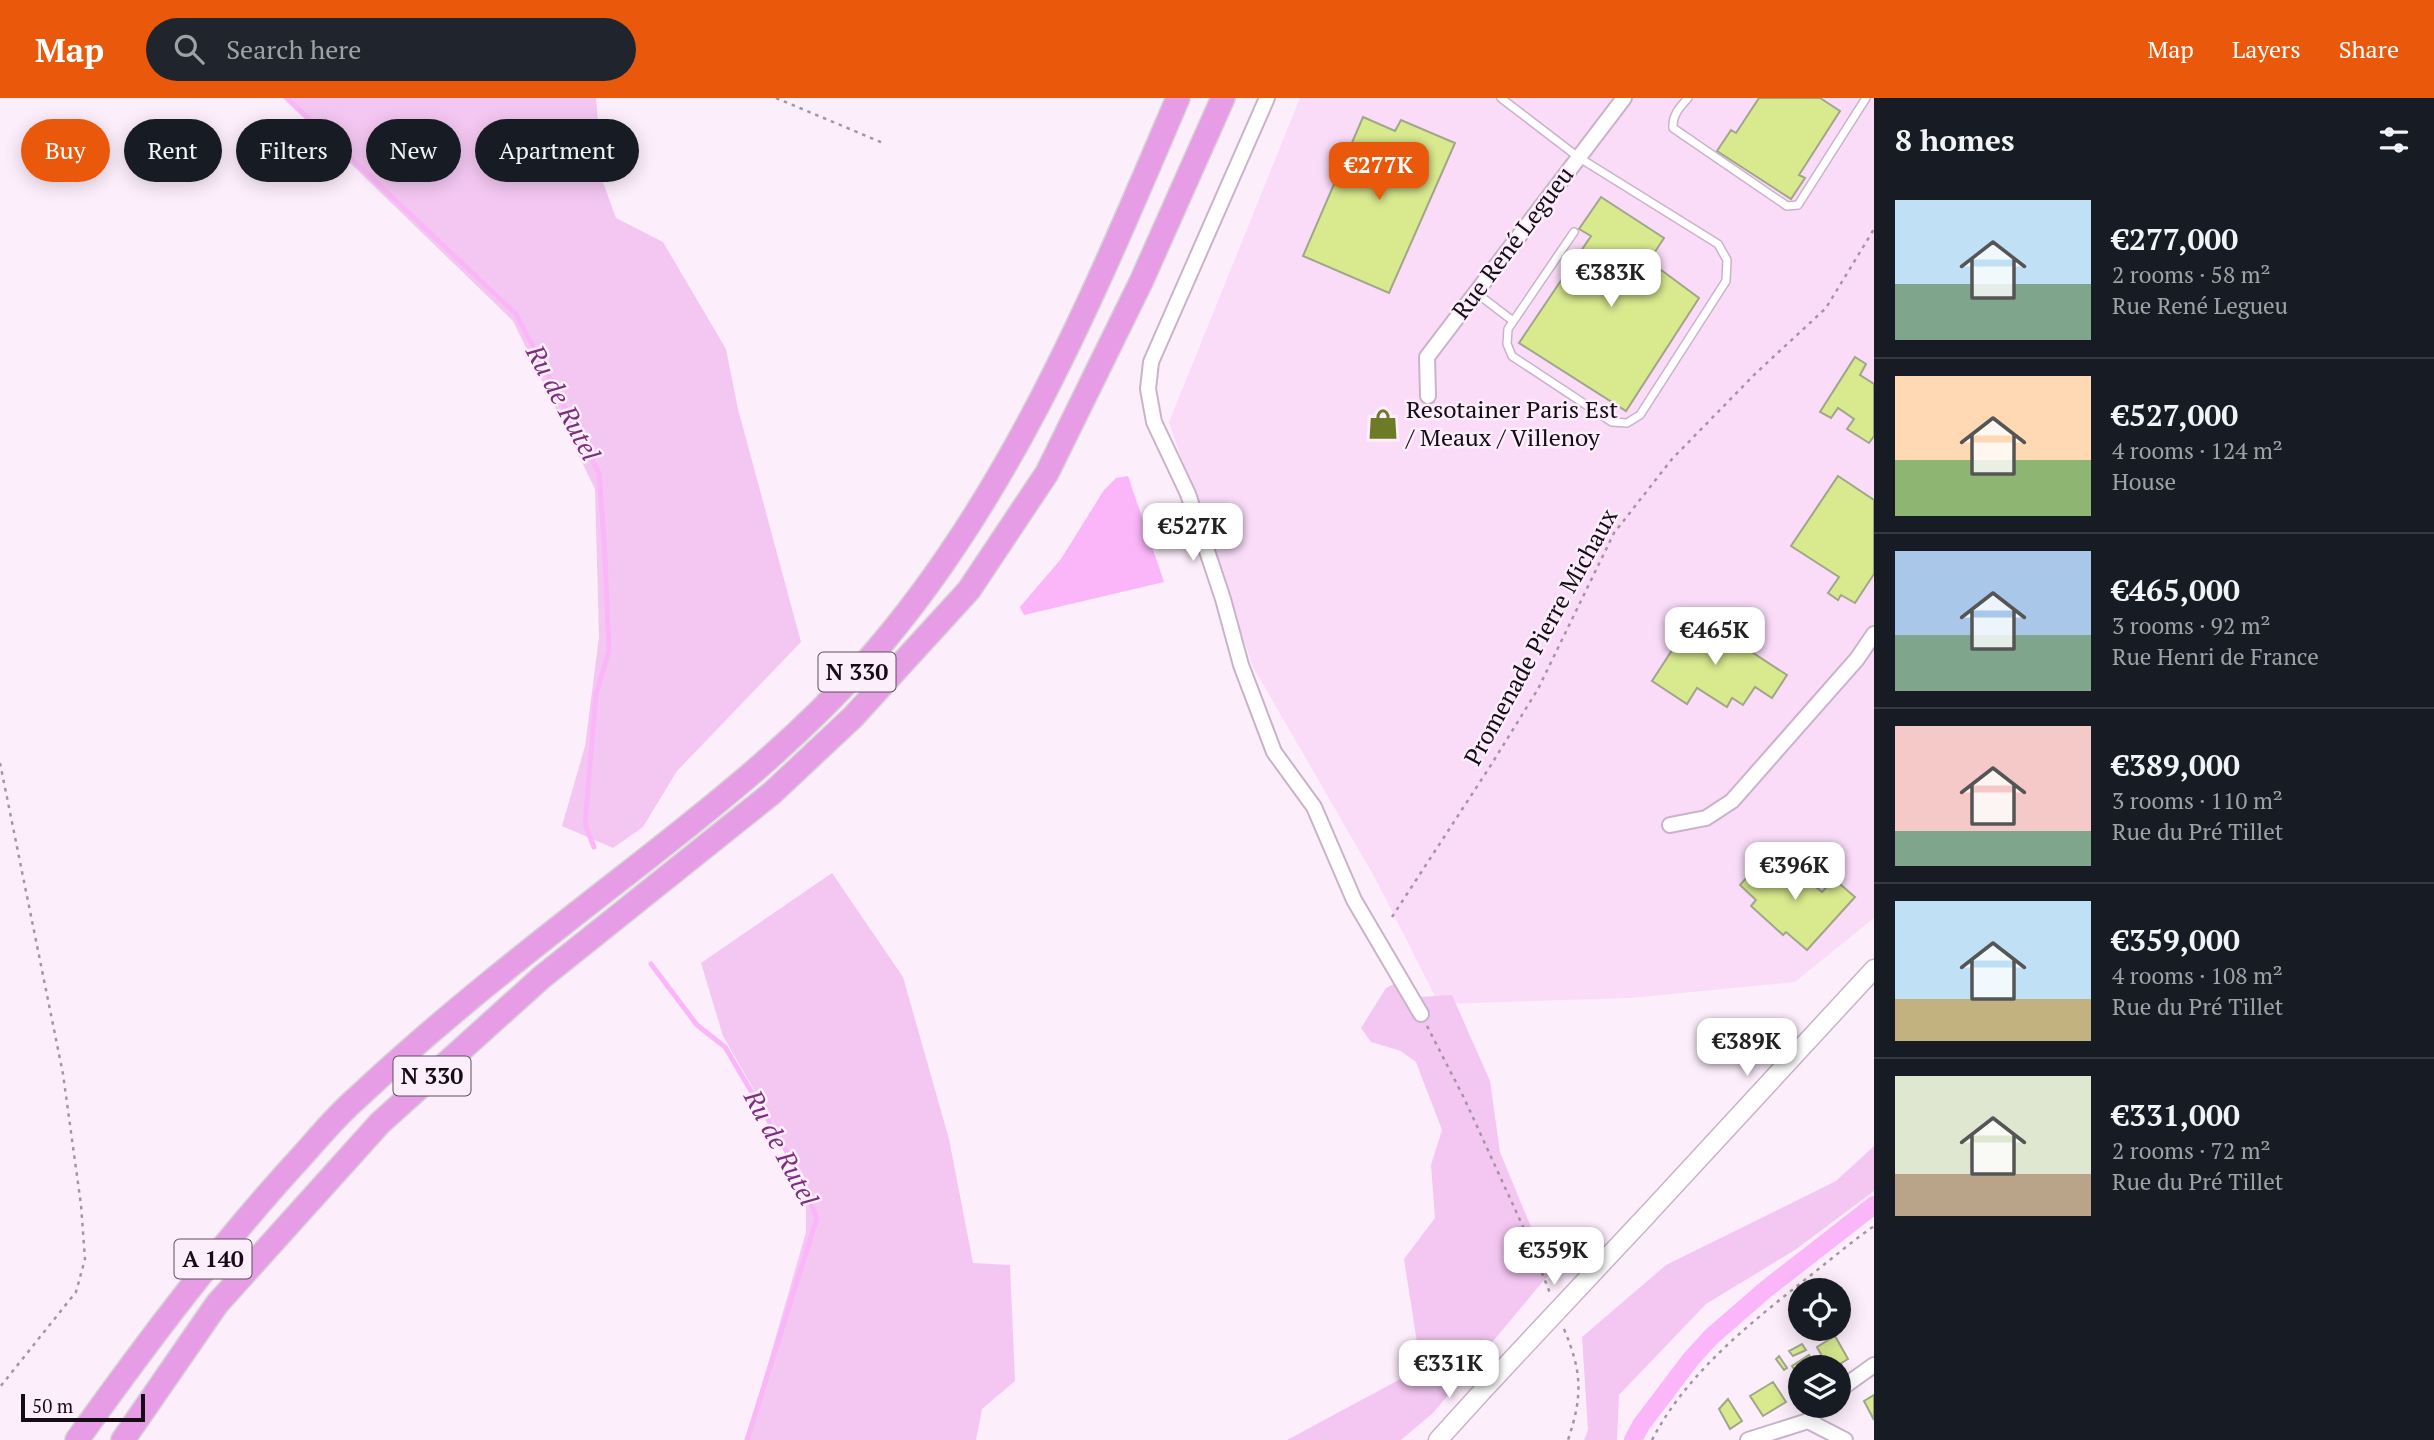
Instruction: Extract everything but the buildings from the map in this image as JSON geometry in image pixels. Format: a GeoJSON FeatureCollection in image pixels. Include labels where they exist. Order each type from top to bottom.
{"type":"FeatureCollection","features":[{"type":"Feature","properties":{"kind":"highway","name":"N 330"},"geometry":{"type":"LineString","coordinates":[[354,1100],[492,980],[753,775],[813,718],[867,661],[908,611],[956,544],[1014,449],[1058,367],[1178,98]]}},
{"type":"Feature","properties":{"kind":"highway","name":"N 330"},"geometry":{"type":"LineString","coordinates":[[380,1123],[542,977],[772,793],[853,717],[969,590],[1047,473],[1141,282],[1223,98]]}},
{"type":"Feature","properties":{"kind":"highway","name":"A 140"},"geometry":{"type":"LineString","coordinates":[[77,1437],[181,1298],[275,1185],[354,1100]]}},
{"type":"Feature","properties":{"kind":"highway","name":"A 140"},"geometry":{"type":"LineString","coordinates":[[123,1440],[217,1304],[380,1123]]}},
{"type":"Feature","properties":{"kind":"street"},"geometry":{"type":"LineString","coordinates":[[1267,98],[1151,362],[1149,389],[1154,422],[1188,494],[1223,599],[1241,665],[1274,752],[1314,807],[1354,900],[1421,1014]]}},
{"type":"Feature","properties":{"kind":"street","name":"Rue René Legueu"},"geometry":{"type":"LineString","coordinates":[[1429,396],[1427,357],[1624,98]]}},
{"type":"Feature","properties":{"kind":"street"},"geometry":{"type":"LineString","coordinates":[[1670,825],[1706,818],[1732,801],[1857,659],[1874,634]]}},
{"type":"Feature","properties":{"kind":"street"},"geometry":{"type":"LineString","coordinates":[[1438,1440],[1874,969]]}},
{"type":"Feature","properties":{"kind":"street"},"geometry":{"type":"LineString","coordinates":[[1851,1381],[1874,1365]]}},
{"type":"Feature","properties":{"kind":"street"},"geometry":{"type":"LineString","coordinates":[[1748,1440],[1811,1418]]}},
{"type":"Feature","properties":{"kind":"street"},"geometry":{"type":"LineString","coordinates":[[1808,1421],[1844,1440]]}},
{"type":"Feature","properties":{"kind":"lane"},"geometry":{"type":"LineString","coordinates":[[1501,98],[1578,157],[1718,244],[1727,260],[1726,281],[1640,415],[1627,423],[1612,422],[1512,355],[1507,344],[1508,329],[1574,232]]}},
{"type":"Feature","properties":{"kind":"lane"},"geometry":{"type":"LineString","coordinates":[[1688,98],[1679,108],[1673,120],[1673,128],[1787,206],[1798,205],[1866,98]]}},
{"type":"Feature","properties":{"kind":"lane"},"geometry":{"type":"LineString","coordinates":[[1475,292],[1513,321]]}},
{"type":"Feature","properties":{"kind":"path"},"geometry":{"type":"LineString","coordinates":[[776,98],[883,143]]}},
{"type":"Feature","properties":{"kind":"path","name":"Promenade Pierre Michaux"},"geometry":{"type":"LineString","coordinates":[[1392,917],[1538,689],[1614,533],[1672,459],[1755,373],[1826,308],[1874,229]]}},
{"type":"Feature","properties":{"kind":"path"},"geometry":{"type":"LineString","coordinates":[[0,763],[63,1074],[81,1205],[85,1259],[76,1292],[0,1387]]}},
{"type":"Feature","properties":{"kind":"path"},"geometry":{"type":"LineString","coordinates":[[1421,1014],[1464,1098],[1525,1231],[1551,1298]]}},
{"type":"Feature","properties":{"kind":"path"},"geometry":{"type":"LineString","coordinates":[[1652,1440],[1677,1401],[1724,1348],[1765,1311],[1874,1226]]}},
{"type":"Feature","properties":{"kind":"path"},"geometry":{"type":"LineString","coordinates":[[1562,1323],[1572,1349],[1580,1386],[1578,1412],[1568,1440]]}},
{"type":"Feature","properties":{"kind":"shaded area"},"geometry":{"type":"Polygon","coordinates":[[[283,98],[596,98],[598,119],[475,119],[475,182],[603,182],[616,218],[663,242],[726,349],[738,409],[801,642],[677,771],[643,827],[613,848],[562,826],[585,746],[599,637],[595,489],[513,321],[370,182],[461,182],[461,119],[366,119],[366,178],[352,165],[352,119],[305,119],[283,98]]]}},
{"type":"Feature","properties":{"kind":"shaded area"},"geometry":{"type":"Polygon","coordinates":[[[1300,98],[1874,98],[1874,918],[1795,982],[1631,998],[1439,1004],[1375,878],[1253,667],[1169,422],[1300,98]]]}},
{"type":"Feature","properties":{"kind":"shaded area"},"geometry":{"type":"Polygon","coordinates":[[[1128,476],[1164,582],[1024,615],[1020,607],[1061,559],[1104,490],[1116,478],[1128,476]]]}},
{"type":"Feature","properties":{"kind":"shaded area"},"geometry":{"type":"Polygon","coordinates":[[[832,873],[903,977],[949,1139],[973,1263],[1010,1265],[1015,1381],[982,1409],[976,1440],[749,1440],[756,1406],[806,1232],[806,1180],[723,1036],[701,963],[832,873]]]}},
{"type":"Feature","properties":{"kind":"shaded area"},"geometry":{"type":"Polygon","coordinates":[[[1399,981],[1404,998],[1452,995],[1490,1081],[1500,1152],[1550,1273],[1433,1413],[1401,1440],[1287,1440],[1421,1368],[1404,1259],[1435,1218],[1431,1165],[1442,1130],[1416,1062],[1401,1051],[1371,1042],[1361,1028],[1386,988],[1399,981]]]}},
{"type":"Feature","properties":{"kind":"shaded area"},"geometry":{"type":"Polygon","coordinates":[[[1874,1146],[1874,1191],[1795,1250],[1706,1304],[1619,1395],[1617,1440],[1584,1440],[1588,1430],[1582,1337],[1666,1265],[1836,1181],[1874,1146]]]}},
{"type":"Feature","properties":{"kind":"waterway","name":"Ru de Rutel"},"geometry":{"type":"LineString","coordinates":[[287,98],[516,314],[599,473],[609,651],[596,694],[585,824],[594,847]]}},
{"type":"Feature","properties":{"kind":"waterway","name":"Ru de Rutel"},"geometry":{"type":"LineString","coordinates":[[651,964],[697,1025],[725,1047],[793,1162],[817,1218],[747,1440]]}},
{"type":"Feature","properties":{"kind":"waterway"},"geometry":{"type":"LineString","coordinates":[[1633,1440],[1641,1425],[1711,1337],[1765,1290],[1874,1205]]}},
{"type":"Feature","properties":{"kind":"place","name":"Resotainer Paris Est / Meaux / Villenoy"},"geometry":{"type":"Point","coordinates":[1383,424]}}]}
